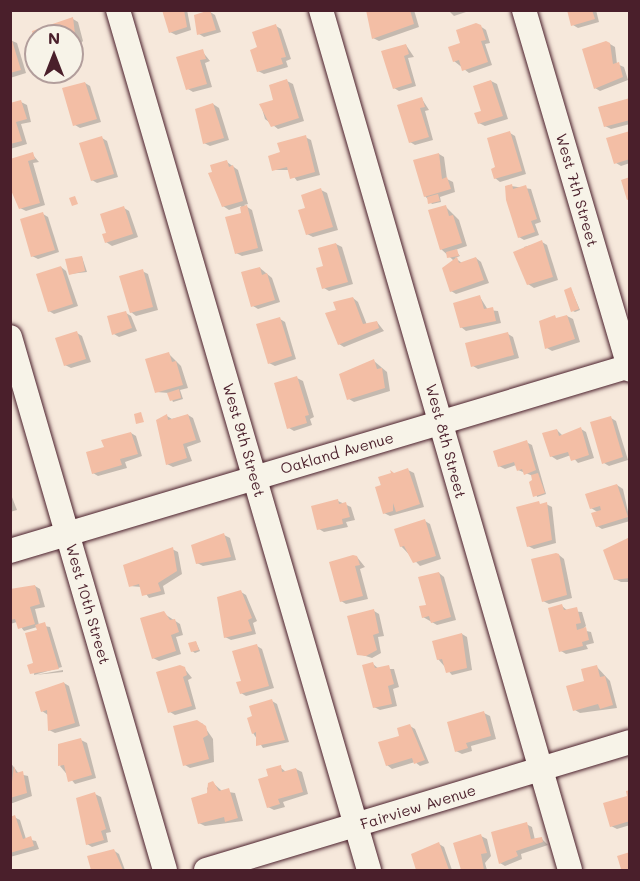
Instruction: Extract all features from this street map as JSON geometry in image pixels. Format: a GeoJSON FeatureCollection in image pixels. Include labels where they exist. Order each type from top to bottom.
{"type":"FeatureCollection","features":[{"type":"Feature","properties":{"kind":"street","name":"West 9th Street"},"geometry":{"type":"LineString","coordinates":[[118,10],[369,870]]}},
{"type":"Feature","properties":{"kind":"street","name":"West 8th Street"},"geometry":{"type":"LineString","coordinates":[[321,10],[570,870]]}},
{"type":"Feature","properties":{"kind":"street","name":"West 7th Street"},"geometry":{"type":"LineString","coordinates":[[524,10],[629,367]]}},
{"type":"Feature","properties":{"kind":"street","name":"West 10th Street"},"geometry":{"type":"LineString","coordinates":[[10,337],[165,870]]}},
{"type":"Feature","properties":{"kind":"street","name":"Oakland Avenue"},"geometry":{"type":"LineString","coordinates":[[10,551],[629,367]]}},
{"type":"Feature","properties":{"kind":"street","name":"Fairview Avenue"},"geometry":{"type":"LineString","coordinates":[[206,870],[630,742]]}},
{"type":"Feature","properties":{"kind":"building"},"geometry":{"type":"Polygon","coordinates":[[[162,10],[184,10],[187,27],[169,33],[162,10]]]}},
{"type":"Feature","properties":{"kind":"building"},"geometry":{"type":"Polygon","coordinates":[[[210,10],[216,30],[197,35],[194,15],[210,10]]]}},
{"type":"Feature","properties":{"kind":"building"},"geometry":{"type":"Polygon","coordinates":[[[366,10],[410,10],[414,24],[372,39],[366,10]]]}},
{"type":"Feature","properties":{"kind":"building"},"geometry":{"type":"Polygon","coordinates":[[[567,10],[592,10],[595,19],[571,26],[567,10]]]}},
{"type":"Feature","properties":{"kind":"building"},"geometry":{"type":"Polygon","coordinates":[[[73,17],[74,24],[52,24],[73,17]]]}},
{"type":"Feature","properties":{"kind":"building"},"geometry":{"type":"Polygon","coordinates":[[[476,23],[481,25],[486,40],[481,41],[488,62],[462,71],[459,60],[453,62],[448,47],[460,43],[456,30],[476,23]]]}},
{"type":"Feature","properties":{"kind":"building"},"geometry":{"type":"Polygon","coordinates":[[[276,24],[286,57],[281,58],[283,64],[257,72],[250,50],[257,47],[252,32],[276,24]]]}},
{"type":"Feature","properties":{"kind":"building"},"geometry":{"type":"Polygon","coordinates":[[[10,38],[21,70],[10,73],[10,38]]]}},
{"type":"Feature","properties":{"kind":"building"},"geometry":{"type":"Polygon","coordinates":[[[606,41],[610,43],[613,64],[619,62],[623,77],[594,89],[582,49],[606,41]]]}},
{"type":"Feature","properties":{"kind":"building"},"geometry":{"type":"Polygon","coordinates":[[[406,44],[409,54],[404,56],[412,83],[393,89],[381,51],[406,44]]]}},
{"type":"Feature","properties":{"kind":"building"},"geometry":{"type":"Polygon","coordinates":[[[203,49],[206,59],[200,60],[207,84],[186,90],[176,57],[203,49]]]}},
{"type":"Feature","properties":{"kind":"building"},"geometry":{"type":"Polygon","coordinates":[[[287,79],[299,118],[271,127],[259,104],[273,100],[269,85],[287,79]]]}},
{"type":"Feature","properties":{"kind":"building"},"geometry":{"type":"Polygon","coordinates":[[[491,80],[503,116],[478,124],[474,113],[481,111],[473,86],[491,80]]]}},
{"type":"Feature","properties":{"kind":"building"},"geometry":{"type":"Polygon","coordinates":[[[84,82],[97,119],[73,126],[62,88],[84,82]]]}},
{"type":"Feature","properties":{"kind":"building"},"geometry":{"type":"Polygon","coordinates":[[[422,97],[425,107],[420,108],[429,137],[409,143],[397,105],[422,97]]]}},
{"type":"Feature","properties":{"kind":"building"},"geometry":{"type":"Polygon","coordinates":[[[630,98],[630,120],[604,127],[598,107],[630,98]]]}},
{"type":"Feature","properties":{"kind":"building"},"geometry":{"type":"Polygon","coordinates":[[[21,100],[27,119],[16,122],[22,141],[10,144],[10,103],[21,100]]]}},
{"type":"Feature","properties":{"kind":"building"},"geometry":{"type":"Polygon","coordinates":[[[213,103],[224,138],[203,144],[195,109],[213,103]]]}},
{"type":"Feature","properties":{"kind":"building"},"geometry":{"type":"Polygon","coordinates":[[[510,131],[522,171],[494,179],[491,169],[495,167],[487,138],[510,131]]]}},
{"type":"Feature","properties":{"kind":"building"},"geometry":{"type":"Polygon","coordinates":[[[630,131],[630,159],[614,164],[606,138],[630,131]]]}},
{"type":"Feature","properties":{"kind":"building"},"geometry":{"type":"Polygon","coordinates":[[[306,135],[315,172],[290,179],[287,167],[272,171],[268,156],[280,152],[277,143],[306,135]]]}},
{"type":"Feature","properties":{"kind":"building"},"geometry":{"type":"Polygon","coordinates":[[[102,136],[114,174],[91,181],[79,143],[102,136]]]}},
{"type":"Feature","properties":{"kind":"building"},"geometry":{"type":"Polygon","coordinates":[[[33,152],[35,159],[28,161],[40,203],[19,209],[10,188],[10,159],[33,152]]]}},
{"type":"Feature","properties":{"kind":"building"},"geometry":{"type":"Polygon","coordinates":[[[439,153],[442,179],[447,177],[451,189],[424,197],[413,160],[439,153]]]}},
{"type":"Feature","properties":{"kind":"building"},"geometry":{"type":"Polygon","coordinates":[[[227,160],[229,167],[233,165],[243,201],[222,207],[208,173],[212,172],[210,165],[227,160]]]}},
{"type":"Feature","properties":{"kind":"building"},"geometry":{"type":"Polygon","coordinates":[[[630,177],[630,199],[627,200],[621,180],[630,177]]]}},
{"type":"Feature","properties":{"kind":"building"},"geometry":{"type":"Polygon","coordinates":[[[512,184],[513,189],[526,185],[537,219],[531,221],[535,232],[518,238],[506,200],[505,186],[512,184]]]}},
{"type":"Feature","properties":{"kind":"building"},"geometry":{"type":"Polygon","coordinates":[[[321,188],[333,227],[306,235],[298,210],[305,208],[301,195],[321,188]]]}},
{"type":"Feature","properties":{"kind":"building"},"geometry":{"type":"Polygon","coordinates":[[[438,194],[440,201],[428,204],[427,197],[438,194]]]}},
{"type":"Feature","properties":{"kind":"building"},"geometry":{"type":"Polygon","coordinates":[[[75,196],[78,204],[72,206],[69,198],[75,196]]]}},
{"type":"Feature","properties":{"kind":"building"},"geometry":{"type":"Polygon","coordinates":[[[247,205],[258,248],[235,254],[225,217],[241,213],[240,207],[247,205]]]}},
{"type":"Feature","properties":{"kind":"building"},"geometry":{"type":"Polygon","coordinates":[[[446,205],[449,216],[453,215],[462,243],[440,250],[428,210],[446,205]]]}},
{"type":"Feature","properties":{"kind":"building"},"geometry":{"type":"Polygon","coordinates":[[[124,206],[133,234],[105,243],[102,234],[106,233],[100,214],[124,206]]]}},
{"type":"Feature","properties":{"kind":"building"},"geometry":{"type":"Polygon","coordinates":[[[43,212],[55,250],[31,257],[20,219],[43,212]]]}},
{"type":"Feature","properties":{"kind":"building"},"geometry":{"type":"Polygon","coordinates":[[[542,240],[553,277],[527,285],[513,252],[542,240]]]}},
{"type":"Feature","properties":{"kind":"building"},"geometry":{"type":"Polygon","coordinates":[[[336,243],[348,282],[322,289],[316,268],[323,266],[318,248],[336,243]]]}},
{"type":"Feature","properties":{"kind":"building"},"geometry":{"type":"Polygon","coordinates":[[[457,249],[459,256],[447,258],[446,252],[457,249]]]}},
{"type":"Feature","properties":{"kind":"building"},"geometry":{"type":"Polygon","coordinates":[[[82,256],[85,271],[69,275],[65,259],[82,256]]]}},
{"type":"Feature","properties":{"kind":"building"},"geometry":{"type":"Polygon","coordinates":[[[457,257],[459,263],[476,257],[484,280],[450,292],[442,268],[457,257]]]}},
{"type":"Feature","properties":{"kind":"building"},"geometry":{"type":"Polygon","coordinates":[[[61,266],[73,304],[48,312],[36,274],[61,266]]]}},
{"type":"Feature","properties":{"kind":"building"},"geometry":{"type":"Polygon","coordinates":[[[260,267],[262,275],[267,273],[275,300],[251,307],[241,272],[260,267]]]}},
{"type":"Feature","properties":{"kind":"building"},"geometry":{"type":"Polygon","coordinates":[[[143,269],[153,307],[130,313],[119,276],[143,269]]]}},
{"type":"Feature","properties":{"kind":"building"},"geometry":{"type":"Polygon","coordinates":[[[571,287],[579,309],[571,312],[564,290],[571,287]]]}},
{"type":"Feature","properties":{"kind":"building"},"geometry":{"type":"Polygon","coordinates":[[[480,295],[484,309],[493,307],[496,321],[460,328],[453,303],[480,295]]]}},
{"type":"Feature","properties":{"kind":"building"},"geometry":{"type":"Polygon","coordinates":[[[353,297],[363,324],[377,321],[379,328],[338,345],[325,313],[336,310],[333,302],[353,297]]]}},
{"type":"Feature","properties":{"kind":"building"},"geometry":{"type":"Polygon","coordinates":[[[126,311],[132,328],[112,335],[107,316],[126,311]]]}},
{"type":"Feature","properties":{"kind":"building"},"geometry":{"type":"Polygon","coordinates":[[[555,315],[556,318],[567,315],[575,339],[545,349],[539,321],[555,315]]]}},
{"type":"Feature","properties":{"kind":"building"},"geometry":{"type":"Polygon","coordinates":[[[280,317],[292,356],[268,364],[256,324],[280,317]]]}},
{"type":"Feature","properties":{"kind":"building"},"geometry":{"type":"Polygon","coordinates":[[[77,331],[86,359],[64,366],[55,338],[77,331]]]}},
{"type":"Feature","properties":{"kind":"building"},"geometry":{"type":"Polygon","coordinates":[[[508,332],[514,355],[471,367],[465,343],[508,332]]]}},
{"type":"Feature","properties":{"kind":"building"},"geometry":{"type":"Polygon","coordinates":[[[169,352],[172,362],[176,361],[183,385],[155,393],[145,359],[169,352]]]}},
{"type":"Feature","properties":{"kind":"building"},"geometry":{"type":"Polygon","coordinates":[[[374,359],[377,369],[382,368],[385,388],[347,400],[339,374],[374,359]]]}},
{"type":"Feature","properties":{"kind":"building"},"geometry":{"type":"Polygon","coordinates":[[[297,376],[309,415],[305,416],[307,423],[287,429],[274,383],[297,376]]]}},
{"type":"Feature","properties":{"kind":"building"},"geometry":{"type":"Polygon","coordinates":[[[179,389],[181,398],[170,401],[167,393],[179,389]]]}},
{"type":"Feature","properties":{"kind":"building"},"geometry":{"type":"Polygon","coordinates":[[[141,412],[144,422],[136,424],[134,414],[141,412]]]}},
{"type":"Feature","properties":{"kind":"building"},"geometry":{"type":"Polygon","coordinates":[[[167,414],[168,420],[188,414],[196,440],[183,444],[187,458],[166,465],[156,420],[167,414]]]}},
{"type":"Feature","properties":{"kind":"building"},"geometry":{"type":"Polygon","coordinates":[[[611,416],[623,457],[602,464],[590,422],[611,416]]]}},
{"type":"Feature","properties":{"kind":"building"},"geometry":{"type":"Polygon","coordinates":[[[581,427],[589,455],[571,461],[568,452],[550,457],[542,433],[557,429],[559,436],[581,427]]]}},
{"type":"Feature","properties":{"kind":"building"},"geometry":{"type":"Polygon","coordinates":[[[131,432],[138,454],[120,459],[122,465],[92,474],[86,452],[104,447],[101,440],[131,432]]]}},
{"type":"Feature","properties":{"kind":"building"},"geometry":{"type":"Polygon","coordinates":[[[527,440],[536,470],[524,475],[522,469],[517,471],[514,462],[498,467],[493,451],[527,440]]]}},
{"type":"Feature","properties":{"kind":"building"},"geometry":{"type":"Polygon","coordinates":[[[408,468],[420,504],[396,512],[393,503],[393,511],[383,514],[375,487],[381,485],[378,477],[391,473],[390,470],[394,473],[408,468]]]}},
{"type":"Feature","properties":{"kind":"building"},"geometry":{"type":"Polygon","coordinates":[[[538,473],[545,493],[533,497],[529,482],[532,480],[531,475],[538,473]]]}},
{"type":"Feature","properties":{"kind":"building"},"geometry":{"type":"Polygon","coordinates":[[[617,484],[628,517],[596,527],[591,513],[601,510],[600,506],[590,509],[585,494],[617,484]]]}},
{"type":"Feature","properties":{"kind":"building"},"geometry":{"type":"Polygon","coordinates":[[[338,499],[339,504],[346,502],[350,517],[342,519],[343,524],[317,530],[311,506],[338,499]]]}},
{"type":"Feature","properties":{"kind":"building"},"geometry":{"type":"Polygon","coordinates":[[[539,501],[540,504],[547,502],[552,540],[527,547],[516,507],[539,501]]]}},
{"type":"Feature","properties":{"kind":"building"},"geometry":{"type":"Polygon","coordinates":[[[425,519],[436,556],[413,563],[404,546],[400,547],[394,529],[425,519]]]}},
{"type":"Feature","properties":{"kind":"building"},"geometry":{"type":"Polygon","coordinates":[[[224,533],[231,557],[196,564],[191,545],[224,533]]]}},
{"type":"Feature","properties":{"kind":"building"},"geometry":{"type":"Polygon","coordinates":[[[630,537],[630,578],[614,580],[603,550],[630,537]]]}},
{"type":"Feature","properties":{"kind":"building"},"geometry":{"type":"Polygon","coordinates":[[[173,547],[177,571],[158,583],[161,591],[142,596],[139,584],[129,587],[123,565],[173,547]]]}},
{"type":"Feature","properties":{"kind":"building"},"geometry":{"type":"Polygon","coordinates":[[[559,554],[567,595],[542,602],[531,559],[559,554]]]}},
{"type":"Feature","properties":{"kind":"building"},"geometry":{"type":"Polygon","coordinates":[[[353,555],[357,556],[360,565],[355,566],[363,596],[340,602],[329,562],[353,555]]]}},
{"type":"Feature","properties":{"kind":"building"},"geometry":{"type":"Polygon","coordinates":[[[439,572],[451,617],[431,623],[429,616],[422,618],[419,606],[426,605],[418,577],[439,572]]]}},
{"type":"Feature","properties":{"kind":"building"},"geometry":{"type":"Polygon","coordinates":[[[35,585],[40,604],[30,607],[35,624],[18,629],[15,619],[10,620],[10,589],[35,585]]]}},
{"type":"Feature","properties":{"kind":"building"},"geometry":{"type":"Polygon","coordinates":[[[241,590],[252,618],[248,620],[252,631],[224,638],[217,597],[241,590]]]}},
{"type":"Feature","properties":{"kind":"building"},"geometry":{"type":"Polygon","coordinates":[[[562,604],[564,610],[577,607],[581,623],[576,624],[577,630],[586,627],[589,640],[582,642],[583,646],[559,652],[548,608],[562,604]]]}},
{"type":"Feature","properties":{"kind":"building"},"geometry":{"type":"Polygon","coordinates":[[[374,609],[379,633],[373,635],[377,650],[366,656],[357,655],[347,616],[374,609]]]}},
{"type":"Feature","properties":{"kind":"building"},"geometry":{"type":"Polygon","coordinates":[[[164,611],[170,620],[175,619],[179,632],[171,635],[176,651],[152,659],[140,618],[164,611]]]}},
{"type":"Feature","properties":{"kind":"building"},"geometry":{"type":"Polygon","coordinates":[[[45,622],[59,669],[30,674],[27,665],[33,663],[25,633],[37,630],[35,625],[45,622]]]}},
{"type":"Feature","properties":{"kind":"building"},"geometry":{"type":"Polygon","coordinates":[[[462,633],[467,668],[446,673],[442,659],[437,660],[432,641],[462,633]]]}},
{"type":"Feature","properties":{"kind":"building"},"geometry":{"type":"Polygon","coordinates":[[[196,641],[199,650],[191,652],[188,643],[196,641]]]}},
{"type":"Feature","properties":{"kind":"building"},"geometry":{"type":"Polygon","coordinates":[[[257,644],[269,686],[240,694],[236,682],[241,681],[232,651],[257,644]]]}},
{"type":"Feature","properties":{"kind":"building"},"geometry":{"type":"Polygon","coordinates":[[[373,662],[375,668],[389,665],[394,684],[388,686],[392,704],[373,708],[362,665],[373,662]]]}},
{"type":"Feature","properties":{"kind":"building"},"geometry":{"type":"Polygon","coordinates":[[[180,665],[185,667],[187,675],[183,677],[192,706],[168,713],[156,672],[180,665]]]}},
{"type":"Feature","properties":{"kind":"building"},"geometry":{"type":"Polygon","coordinates":[[[597,665],[600,677],[605,676],[613,705],[600,709],[598,704],[573,711],[566,686],[584,681],[581,669],[597,665]]]}},
{"type":"Feature","properties":{"kind":"building"},"geometry":{"type":"Polygon","coordinates":[[[64,682],[75,723],[48,731],[47,710],[41,712],[35,692],[64,682]]]}},
{"type":"Feature","properties":{"kind":"building"},"geometry":{"type":"Polygon","coordinates":[[[272,699],[285,740],[256,746],[256,732],[252,734],[247,718],[252,716],[249,706],[272,699]]]}},
{"type":"Feature","properties":{"kind":"building"},"geometry":{"type":"Polygon","coordinates":[[[484,711],[491,736],[466,743],[468,748],[455,752],[447,722],[484,711]]]}},
{"type":"Feature","properties":{"kind":"building"},"geometry":{"type":"Polygon","coordinates":[[[197,720],[206,726],[208,735],[203,738],[209,759],[183,766],[173,726],[197,720]]]}},
{"type":"Feature","properties":{"kind":"building"},"geometry":{"type":"Polygon","coordinates":[[[410,724],[425,760],[414,764],[412,758],[386,766],[378,742],[399,736],[397,728],[410,724]]]}},
{"type":"Feature","properties":{"kind":"building"},"geometry":{"type":"Polygon","coordinates":[[[81,738],[92,775],[68,782],[64,765],[58,766],[58,744],[81,738]]]}},
{"type":"Feature","properties":{"kind":"building"},"geometry":{"type":"Polygon","coordinates":[[[281,765],[282,772],[296,768],[303,792],[278,799],[280,804],[267,808],[258,779],[268,776],[266,769],[281,765]]]}},
{"type":"Feature","properties":{"kind":"building"},"geometry":{"type":"Polygon","coordinates":[[[14,766],[16,773],[23,771],[27,793],[10,798],[14,766]]]}},
{"type":"Feature","properties":{"kind":"building"},"geometry":{"type":"Polygon","coordinates":[[[213,781],[219,791],[229,788],[238,818],[225,822],[224,817],[198,824],[191,798],[207,793],[208,783],[213,781]]]}},
{"type":"Feature","properties":{"kind":"building"},"geometry":{"type":"Polygon","coordinates":[[[630,790],[630,821],[610,827],[603,803],[627,796],[626,791],[630,790]]]}},
{"type":"Feature","properties":{"kind":"building"},"geometry":{"type":"Polygon","coordinates":[[[95,792],[106,829],[101,831],[104,840],[86,845],[76,798],[95,792]]]}},
{"type":"Feature","properties":{"kind":"building"},"geometry":{"type":"Polygon","coordinates":[[[15,815],[23,839],[31,836],[34,846],[10,853],[10,817],[15,815]]]}},
{"type":"Feature","properties":{"kind":"building"},"geometry":{"type":"Polygon","coordinates":[[[527,822],[531,839],[542,837],[543,842],[516,851],[518,856],[499,864],[491,832],[527,822]]]}},
{"type":"Feature","properties":{"kind":"building"},"geometry":{"type":"Polygon","coordinates":[[[481,834],[487,853],[481,854],[484,870],[461,870],[453,843],[481,834]]]}},
{"type":"Feature","properties":{"kind":"building"},"geometry":{"type":"Polygon","coordinates":[[[439,842],[449,870],[416,870],[411,854],[439,842]]]}},
{"type":"Feature","properties":{"kind":"building"},"geometry":{"type":"Polygon","coordinates":[[[114,849],[123,870],[91,870],[87,856],[114,849]]]}},
{"type":"Feature","properties":{"kind":"building"},"geometry":{"type":"Polygon","coordinates":[[[630,852],[630,870],[621,869],[617,856],[630,852]]]}}]}
